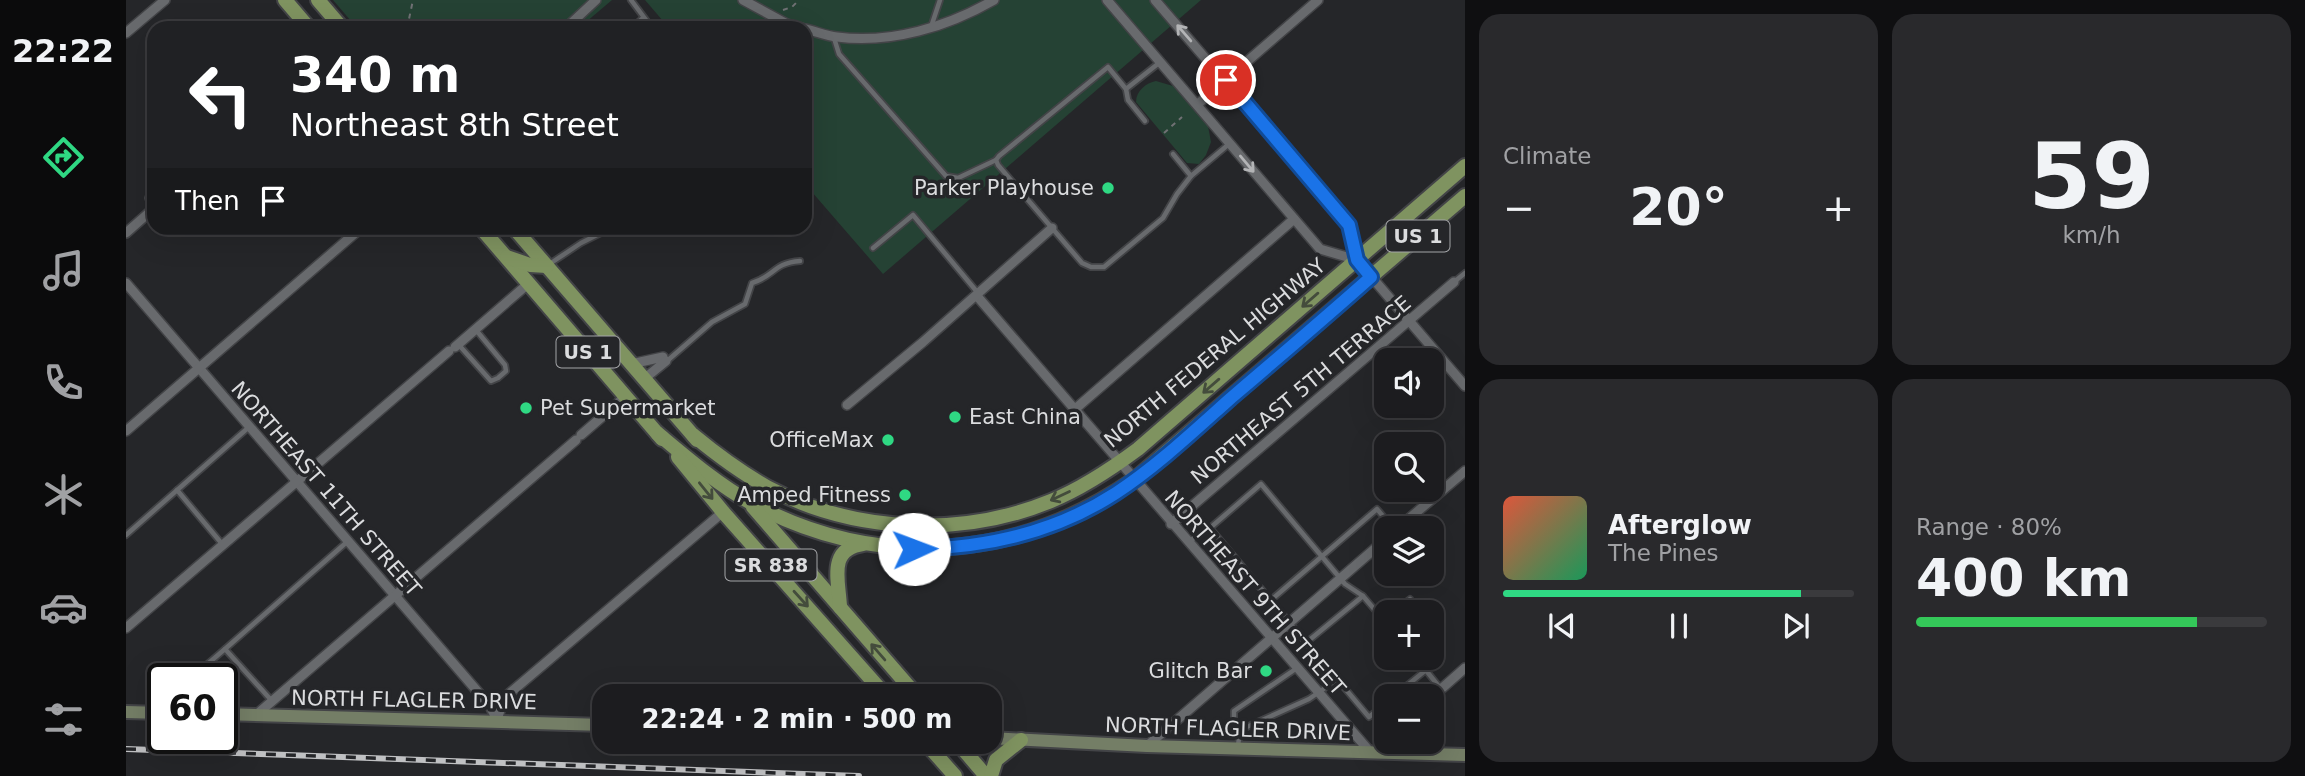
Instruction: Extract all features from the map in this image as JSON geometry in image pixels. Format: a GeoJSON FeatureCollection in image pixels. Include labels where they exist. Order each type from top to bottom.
{"type":"FeatureCollection","features":[{"type":"Feature","properties":{"kind":"main road"},"geometry":{"type":"LineString","coordinates":[[285,0],[303,21]]}},
{"type":"Feature","properties":{"kind":"main road"},"geometry":{"type":"LineString","coordinates":[[318,0],[336,21]]}},
{"type":"Feature","properties":{"kind":"main road","name":"NORTH FEDERAL HIGHWAY"},"geometry":{"type":"LineString","coordinates":[[693,435],[743,473],[798,502],[829,512],[891,524],[948,525],[1001,516],[1052,500],[1097,478],[1120,463],[1465,166]]}},
{"type":"Feature","properties":{"kind":"main road","name":"NORTH FEDERAL HIGHWAY"},"geometry":{"type":"LineString","coordinates":[[749,502],[813,530],[893,548],[934,549],[999,540],[1066,519],[1107,498],[1134,480],[1465,196]]}},
{"type":"Feature","properties":{"kind":"main road","name":"US 1"},"geometry":{"type":"LineString","coordinates":[[487,235],[657,433]]}},
{"type":"Feature","properties":{"kind":"main road","name":"US 1"},"geometry":{"type":"LineString","coordinates":[[520,235],[693,435]]}},
{"type":"Feature","properties":{"kind":"main road"},"geometry":{"type":"LineString","coordinates":[[506,256],[530,265],[547,266]]}},
{"type":"Feature","properties":{"kind":"main road"},"geometry":{"type":"LineString","coordinates":[[657,433],[705,472],[749,502]]}},
{"type":"Feature","properties":{"kind":"main road","name":"SR 838"},"geometry":{"type":"LineString","coordinates":[[657,433],[875,684]]}},
{"type":"Feature","properties":{"kind":"main road","name":"SR 838"},"geometry":{"type":"LineString","coordinates":[[693,435],[907,684]]}},
{"type":"Feature","properties":{"kind":"main road"},"geometry":{"type":"LineString","coordinates":[[840,607],[839,558],[848,548],[868,543]]}},
{"type":"Feature","properties":{"kind":"main road"},"geometry":{"type":"LineString","coordinates":[[968,754],[988,776],[996,760],[1021,740]]}},
{"type":"Feature","properties":{"kind":"main road"},"geometry":{"type":"LineString","coordinates":[[935,754],[954,776]]}},
{"type":"Feature","properties":{"kind":"street"},"geometry":{"type":"LineString","coordinates":[[126,33],[164,0]]}},
{"type":"Feature","properties":{"kind":"street"},"geometry":{"type":"LineString","coordinates":[[574,21],[596,0]]}},
{"type":"Feature","properties":{"kind":"street"},"geometry":{"type":"LineString","coordinates":[[743,0],[782,21]]}},
{"type":"Feature","properties":{"kind":"street"},"geometry":{"type":"LineString","coordinates":[[812,30],[833,36],[889,37],[931,28],[994,0]]}},
{"type":"Feature","properties":{"kind":"street"},"geometry":{"type":"LineString","coordinates":[[1107,0],[1320,249],[1357,260]]}},
{"type":"Feature","properties":{"kind":"street"},"geometry":{"type":"LineString","coordinates":[[1156,0],[1349,225],[1357,260],[1465,386]]}},
{"type":"Feature","properties":{"kind":"street"},"geometry":{"type":"LineString","coordinates":[[1198,104],[1318,0]]}},
{"type":"Feature","properties":{"kind":"street"},"geometry":{"type":"LineString","coordinates":[[126,233],[147,216]]}},
{"type":"Feature","properties":{"kind":"street"},"geometry":{"type":"LineString","coordinates":[[1074,410],[1294,219]]}},
{"type":"Feature","properties":{"kind":"street"},"geometry":{"type":"LineString","coordinates":[[847,405],[978,295],[1052,228]]}},
{"type":"Feature","properties":{"kind":"street"},"geometry":{"type":"LineString","coordinates":[[126,431],[353,235]]}},
{"type":"Feature","properties":{"kind":"street","name":"NORTHEAST 5TH TERRACE"},"geometry":{"type":"LineString","coordinates":[[1171,524],[1454,282]]}},
{"type":"Feature","properties":{"kind":"street","name":"NORTHEAST 11TH STREET"},"geometry":{"type":"LineString","coordinates":[[126,283],[490,706],[497,720]]}},
{"type":"Feature","properties":{"kind":"street"},"geometry":{"type":"LineString","coordinates":[[126,628],[529,283]]}},
{"type":"Feature","properties":{"kind":"street","name":"NORTHEAST 9TH STREET"},"geometry":{"type":"LineString","coordinates":[[978,295],[1171,524],[1371,753]]}},
{"type":"Feature","properties":{"kind":"street"},"geometry":{"type":"LineString","coordinates":[[631,364],[664,359]]}},
{"type":"Feature","properties":{"kind":"street"},"geometry":{"type":"LineString","coordinates":[[644,379],[664,359]]}},
{"type":"Feature","properties":{"kind":"street"},"geometry":{"type":"LineString","coordinates":[[256,715],[626,396]]}},
{"type":"Feature","properties":{"kind":"street"},"geometry":{"type":"LineString","coordinates":[[1412,516],[1465,471]]}},
{"type":"Feature","properties":{"kind":"street"},"geometry":{"type":"LineString","coordinates":[[497,720],[504,698],[723,512]]}},
{"type":"Feature","properties":{"kind":"street"},"geometry":{"type":"LineString","coordinates":[[1147,746],[1374,549]]}},
{"type":"Feature","properties":{"kind":"street"},"geometry":{"type":"LineString","coordinates":[[1444,686],[1465,668]]}},
{"type":"Feature","properties":{"kind":"street"},"geometry":{"type":"LineString","coordinates":[[126,712],[147,711]]}},
{"type":"Feature","properties":{"kind":"street","name":"NORTH FLAGLER DRIVE"},"geometry":{"type":"LineString","coordinates":[[238,714],[592,724]]}},
{"type":"Feature","properties":{"kind":"street","name":"NORTH FLAGLER DRIVE"},"geometry":{"type":"LineString","coordinates":[[1002,742],[1374,752]]}},
{"type":"Feature","properties":{"kind":"street","name":"NORTH FLAGLER DRIVE"},"geometry":{"type":"LineString","coordinates":[[1444,753],[1465,755]]}},
{"type":"Feature","properties":{"kind":"lane"},"geometry":{"type":"LineString","coordinates":[[631,0],[646,21]]}},
{"type":"Feature","properties":{"kind":"lane"},"geometry":{"type":"LineString","coordinates":[[931,28],[940,0]]}},
{"type":"Feature","properties":{"kind":"lane"},"geometry":{"type":"LineString","coordinates":[[640,21],[643,18]]}},
{"type":"Feature","properties":{"kind":"lane"},"geometry":{"type":"LineString","coordinates":[[833,36],[839,54],[946,176],[958,178],[996,160],[1108,67],[1126,89],[1128,100],[1144,121]]}},
{"type":"Feature","properties":{"kind":"lane"},"geometry":{"type":"LineString","coordinates":[[1126,89],[1161,61]]}},
{"type":"Feature","properties":{"kind":"lane"},"geometry":{"type":"LineString","coordinates":[[996,160],[1083,263],[1091,267],[1104,267],[1163,218],[1191,176],[1230,143]]}},
{"type":"Feature","properties":{"kind":"lane"},"geometry":{"type":"LineString","coordinates":[[1173,154],[1191,176]]}},
{"type":"Feature","properties":{"kind":"lane"},"geometry":{"type":"LineString","coordinates":[[873,248],[913,215],[978,295]]}},
{"type":"Feature","properties":{"kind":"lane"},"geometry":{"type":"LineString","coordinates":[[547,266],[597,235]]}},
{"type":"Feature","properties":{"kind":"lane"},"geometry":{"type":"LineString","coordinates":[[664,359],[712,322],[745,304],[752,283],[761,280],[784,262],[800,261]]}},
{"type":"Feature","properties":{"kind":"lane"},"geometry":{"type":"LineString","coordinates":[[1454,282],[1465,273]]}},
{"type":"Feature","properties":{"kind":"lane"},"geometry":{"type":"LineString","coordinates":[[454,347],[491,381],[498,378],[506,370],[505,365],[475,329]]}},
{"type":"Feature","properties":{"kind":"lane"},"geometry":{"type":"LineString","coordinates":[[126,534],[249,426]]}},
{"type":"Feature","properties":{"kind":"lane"},"geometry":{"type":"LineString","coordinates":[[1187,542],[1210,528],[1261,484],[1340,579],[1363,596],[1374,608]]}},
{"type":"Feature","properties":{"kind":"lane"},"geometry":{"type":"LineString","coordinates":[[177,490],[223,545]]}},
{"type":"Feature","properties":{"kind":"lane"},"geometry":{"type":"LineString","coordinates":[[1271,600],[1377,509],[1383,516]]}},
{"type":"Feature","properties":{"kind":"lane"},"geometry":{"type":"LineString","coordinates":[[1210,528],[1369,717],[1374,713]]}},
{"type":"Feature","properties":{"kind":"lane"},"geometry":{"type":"LineString","coordinates":[[209,663],[348,541]]}},
{"type":"Feature","properties":{"kind":"lane"},"geometry":{"type":"LineString","coordinates":[[1307,642],[1363,596]]}},
{"type":"Feature","properties":{"kind":"lane"},"geometry":{"type":"LineString","coordinates":[[225,649],[272,701]]}},
{"type":"Feature","properties":{"kind":"lane"},"geometry":{"type":"LineString","coordinates":[[1240,730],[1236,728],[1232,716],[1237,708],[1290,676],[1297,668]]}},
{"type":"Feature","properties":{"kind":"lane"},"geometry":{"type":"LineString","coordinates":[[1409,684],[1426,670],[1437,684]]}},
{"type":"Feature","properties":{"kind":"lane"},"geometry":{"type":"LineString","coordinates":[[1240,730],[1318,694],[1338,679]]}},
{"type":"Feature","properties":{"kind":"lane"},"geometry":{"type":"LineString","coordinates":[[1238,749],[1240,730]]}},
{"type":"Feature","properties":{"kind":"path"},"geometry":{"type":"LineString","coordinates":[[410,21],[413,0]]}},
{"type":"Feature","properties":{"kind":"path"},"geometry":{"type":"LineString","coordinates":[[785,10],[799,0]]}},
{"type":"Feature","properties":{"kind":"path"},"geometry":{"type":"LineString","coordinates":[[1164,133],[1182,117]]}},
{"type":"Feature","properties":{"kind":"green space"},"geometry":{"type":"Polygon","coordinates":[[[333,0],[612,0],[587,21],[351,21],[333,0]]]}},
{"type":"Feature","properties":{"kind":"green space"},"geometry":{"type":"Polygon","coordinates":[[[645,0],[1201,0],[883,274],[812,192],[812,21],[663,21],[645,0]]]}},
{"type":"Feature","properties":{"kind":"green space"},"geometry":{"type":"Polygon","coordinates":[[[1156,81],[1173,86],[1208,126],[1211,142],[1199,164],[1187,163],[1136,102],[1142,88],[1156,81]]]}},
{"type":"Feature","properties":{"kind":"railway"},"geometry":{"type":"LineString","coordinates":[[126,749],[859,776]]}},
{"type":"Feature","properties":{"kind":"place","name":"Parker Playhouse"},"geometry":{"type":"Point","coordinates":[1108,188]}},
{"type":"Feature","properties":{"kind":"place","name":"Pet Supermarket"},"geometry":{"type":"Point","coordinates":[526,408]}},
{"type":"Feature","properties":{"kind":"place","name":"East China"},"geometry":{"type":"Point","coordinates":[955,417]}},
{"type":"Feature","properties":{"kind":"place","name":"OfficeMax"},"geometry":{"type":"Point","coordinates":[888,440]}},
{"type":"Feature","properties":{"kind":"place","name":"Amped Fitness"},"geometry":{"type":"Point","coordinates":[905,495]}},
{"type":"Feature","properties":{"kind":"place","name":"Glitch Bar"},"geometry":{"type":"Point","coordinates":[1266,671]}},
{"type":"Feature","properties":{"kind":"route"},"geometry":{"type":"LineString","coordinates":[[914,549],[954,547],[1023,535],[1066,519],[1115,493],[1156,463],[1371,277],[1357,260],[1349,225],[1226,80]]}}]}
